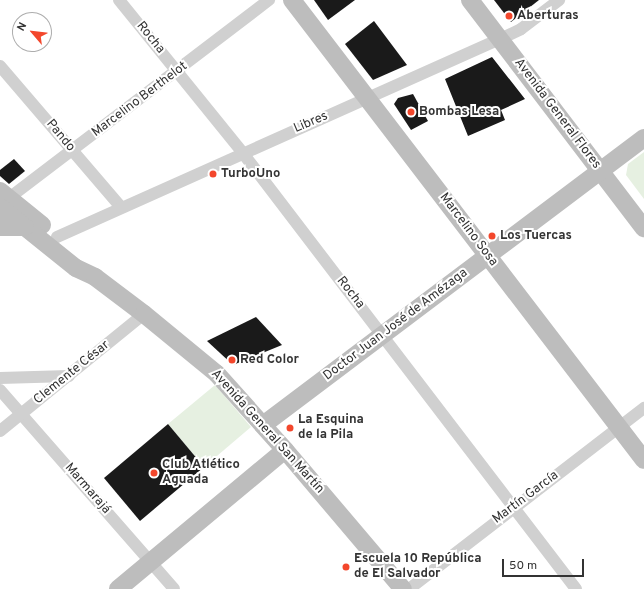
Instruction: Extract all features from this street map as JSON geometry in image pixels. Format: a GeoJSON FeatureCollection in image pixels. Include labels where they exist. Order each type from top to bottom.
{"type":"FeatureCollection","features":[{"type":"Feature","properties":{"kind":"street","name":"Rocha"},"geometry":{"type":"LineString","coordinates":[[119,0],[178,71],[242,152],[576,589]]}},
{"type":"Feature","properties":{"kind":"street","name":"Marcelino Berthelot"},"geometry":{"type":"LineString","coordinates":[[5,204],[269,0]]}},
{"type":"Feature","properties":{"kind":"street","name":"Marcelino Sosa"},"geometry":{"type":"LineString","coordinates":[[292,0],[369,98],[644,460]]}},
{"type":"Feature","properties":{"kind":"street","name":"Avenida General Flores"},"geometry":{"type":"LineString","coordinates":[[470,0],[644,228]]}},
{"type":"Feature","properties":{"kind":"street","name":"Libres"},"geometry":{"type":"LineString","coordinates":[[57,237],[242,152],[369,98],[500,39],[521,28],[559,0]]}},
{"type":"Feature","properties":{"kind":"street","name":"Pando"},"geometry":{"type":"LineString","coordinates":[[0,66],[121,207]]}},
{"type":"Feature","properties":{"kind":"street","name":"Doctor Juan José de Amézaga"},"geometry":{"type":"LineString","coordinates":[[263,425],[644,138]]}},
{"type":"Feature","properties":{"kind":"street","name":"Avenida General San Martín"},"geometry":{"type":"LineString","coordinates":[[5,204],[25,227],[76,268],[95,276],[217,374],[285,450],[403,589]]}},
{"type":"Feature","properties":{"kind":"street","name":"Avenida General San Martín"},"geometry":{"type":"LineString","coordinates":[[5,204],[57,237],[85,260],[95,276]]}},
{"type":"Feature","properties":{"kind":"street"},"geometry":{"type":"LineString","coordinates":[[0,227],[25,227]]}},
{"type":"Feature","properties":{"kind":"street","name":"Clemente César"},"geometry":{"type":"LineString","coordinates":[[0,431],[144,314]]}},
{"type":"Feature","properties":{"kind":"street"},"geometry":{"type":"LineString","coordinates":[[0,378],[69,376]]}},
{"type":"Feature","properties":{"kind":"street","name":"Marmarajá"},"geometry":{"type":"LineString","coordinates":[[0,390],[174,589]]}},
{"type":"Feature","properties":{"kind":"street","name":"Martín García"},"geometry":{"type":"LineString","coordinates":[[409,589],[644,408]]}},
{"type":"Feature","properties":{"kind":"street"},"geometry":{"type":"LineString","coordinates":[[118,589],[285,450]]}},
{"type":"Feature","properties":{"kind":"green space"},"geometry":{"type":"Polygon","coordinates":[[[644,152],[644,199],[626,175],[628,164],[644,152]]]}},
{"type":"Feature","properties":{"kind":"green space","name":"Club Atlético Aguada"},"geometry":{"type":"Polygon","coordinates":[[[215,385],[251,427],[204,467],[168,424],[215,385]]]}},
{"type":"Feature","properties":{"kind":"building"},"geometry":{"type":"Polygon","coordinates":[[[314,0],[355,0],[328,20],[314,0]]]}},
{"type":"Feature","properties":{"kind":"building"},"geometry":{"type":"Polygon","coordinates":[[[494,0],[539,0],[511,22],[494,0]]]}},
{"type":"Feature","properties":{"kind":"building"},"geometry":{"type":"Polygon","coordinates":[[[374,21],[407,65],[373,80],[345,44],[374,21]]]}},
{"type":"Feature","properties":{"kind":"building"},"geometry":{"type":"Polygon","coordinates":[[[492,57],[525,99],[501,110],[505,120],[468,136],[445,79],[492,57]]]}},
{"type":"Feature","properties":{"kind":"building","name":"Bombas Lesa"},"geometry":{"type":"Polygon","coordinates":[[[413,94],[428,121],[411,130],[394,104],[398,98],[413,94]]]}},
{"type":"Feature","properties":{"kind":"building"},"geometry":{"type":"Polygon","coordinates":[[[14,159],[25,171],[9,184],[0,176],[0,170],[14,159]]]}},
{"type":"Feature","properties":{"kind":"building"},"geometry":{"type":"Polygon","coordinates":[[[256,317],[282,345],[233,365],[207,341],[256,317]]]}},
{"type":"Feature","properties":{"kind":"building","name":"Club Atlético Aguada"},"geometry":{"type":"Polygon","coordinates":[[[168,424],[204,467],[140,521],[104,478],[168,424]]]}},
{"type":"Feature","properties":{"kind":"place","name":"Aberturas"},"geometry":{"type":"Point","coordinates":[509,16]}},
{"type":"Feature","properties":{"kind":"place","name":"Bombas Lesa"},"geometry":{"type":"Point","coordinates":[411,112]}},
{"type":"Feature","properties":{"kind":"place","name":"TurboUno"},"geometry":{"type":"Point","coordinates":[213,174]}},
{"type":"Feature","properties":{"kind":"place","name":"Los Tuercas"},"geometry":{"type":"Point","coordinates":[492,236]}},
{"type":"Feature","properties":{"kind":"place","name":"Red Color"},"geometry":{"type":"Point","coordinates":[232,360]}},
{"type":"Feature","properties":{"kind":"place","name":"La Esquina de la Pila"},"geometry":{"type":"Point","coordinates":[290,428]}},
{"type":"Feature","properties":{"kind":"place","name":"Club Atlético Aguada"},"geometry":{"type":"Point","coordinates":[154,473]}},
{"type":"Feature","properties":{"kind":"place","name":"Escuela 10 República de El Salvador"},"geometry":{"type":"Point","coordinates":[346,567]}}]}
